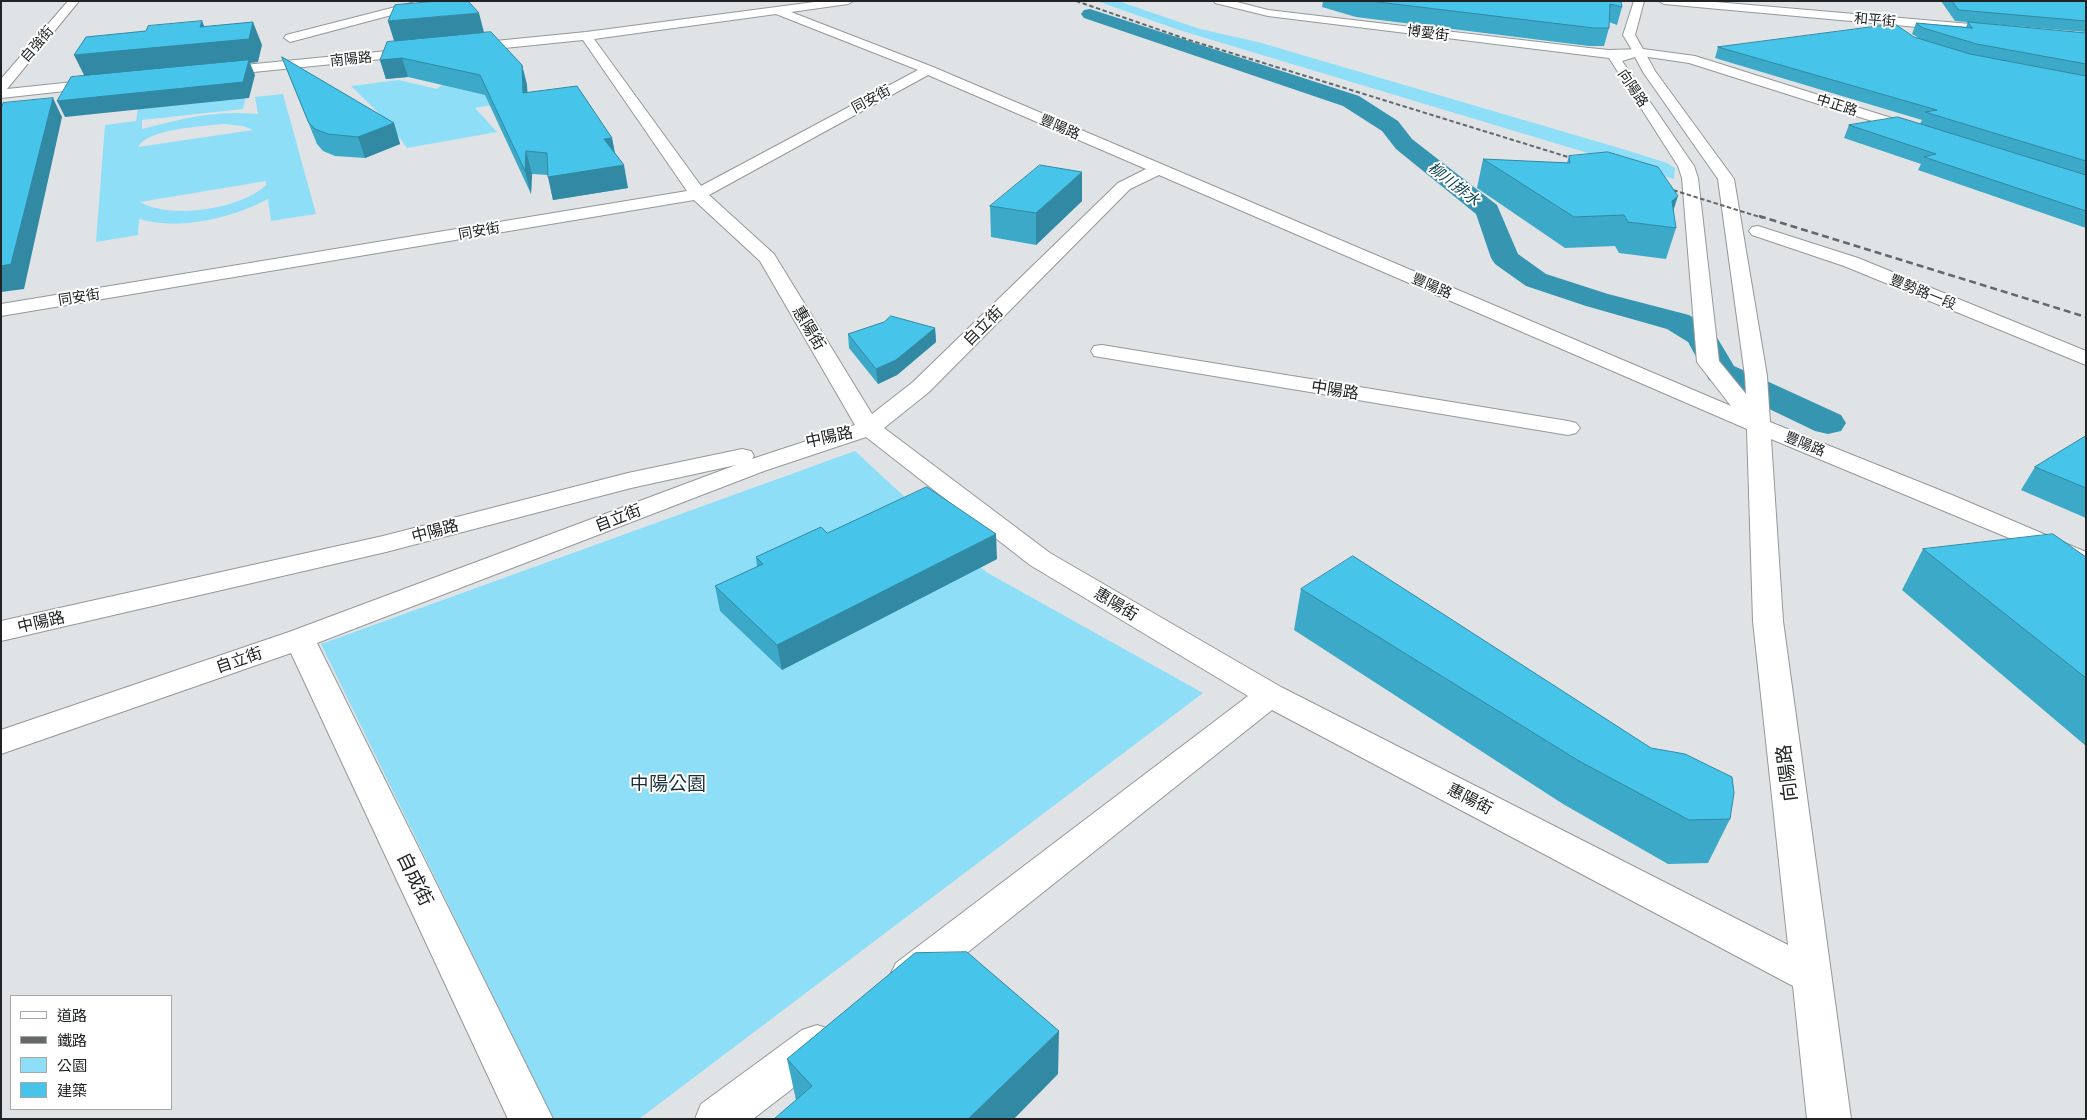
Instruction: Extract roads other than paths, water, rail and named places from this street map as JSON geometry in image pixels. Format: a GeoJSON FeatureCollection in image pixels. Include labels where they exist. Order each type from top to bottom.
{"type":"FeatureCollection","features":[{"type":"Feature","properties":{"kind":"street","name":"自強街"},"geometry":{"type":"LineString","coordinates":[[1,88],[74,1]]}},
{"type":"Feature","properties":{"kind":"street"},"geometry":{"type":"LineString","coordinates":[[386,1],[414,6]]}},
{"type":"Feature","properties":{"kind":"street"},"geometry":{"type":"LineString","coordinates":[[290,38],[433,1]]}},
{"type":"Feature","properties":{"kind":"street"},"geometry":{"type":"LineString","coordinates":[[450,49],[586,36],[848,1]]}},
{"type":"Feature","properties":{"kind":"street","name":"博愛街"},"geometry":{"type":"LineString","coordinates":[[1218,1],[1268,13],[1298,17],[1589,52],[1609,54],[1639,52]]}},
{"type":"Feature","properties":{"kind":"street"},"geometry":{"type":"LineString","coordinates":[[1639,1],[1629,35],[1639,52]]}},
{"type":"Feature","properties":{"kind":"street","name":"和平街"},"geometry":{"type":"LineString","coordinates":[[1664,1],[2019,32]]}},
{"type":"Feature","properties":{"kind":"street"},"geometry":{"type":"LineString","coordinates":[[1298,17],[1312,11],[1317,6]]}},
{"type":"Feature","properties":{"kind":"street"},"geometry":{"type":"LineString","coordinates":[[1876,8],[1881,21],[1900,35]]}},
{"type":"Feature","properties":{"kind":"street"},"geometry":{"type":"LineString","coordinates":[[1932,10],[1941,26],[1952,38]]}},
{"type":"Feature","properties":{"kind":"street","name":"豐陽路"},"geometry":{"type":"LineString","coordinates":[[778,11],[928,70],[1759,426],[1943,500],[2086,562]]}},
{"type":"Feature","properties":{"kind":"street","name":"惠陽街"},"geometry":{"type":"LineString","coordinates":[[586,36],[698,194],[767,258],[869,428],[1040,559],[1270,696],[1811,976]]}},
{"type":"Feature","properties":{"kind":"street","name":"南陽路"},"geometry":{"type":"LineString","coordinates":[[205,73],[430,51]]}},
{"type":"Feature","properties":{"kind":"street","name":"中正路"},"geometry":{"type":"LineString","coordinates":[[1639,52],[1691,59],[1934,136]]}},
{"type":"Feature","properties":{"kind":"street","name":"向陽路"},"geometry":{"type":"LineString","coordinates":[[1759,426],[1708,362],[1706,324],[1689,174],[1686,166],[1614,59],[1639,52],[1649,72],[1726,179],[1731,221],[1752,337],[1759,426],[1768,621],[1829,1119]]}},
{"type":"Feature","properties":{"kind":"street","name":"同安街"},"geometry":{"type":"LineString","coordinates":[[1,310],[698,194],[928,70]]}},
{"type":"Feature","properties":{"kind":"street"},"geometry":{"type":"LineString","coordinates":[[1,94],[117,82]]}},
{"type":"Feature","properties":{"kind":"street","name":"自立街"},"geometry":{"type":"LineString","coordinates":[[1,742],[300,639],[755,466],[869,428],[920,387],[1124,186],[1158,169]]}},
{"type":"Feature","properties":{"kind":"street","name":"豐勢路一段"},"geometry":{"type":"LineString","coordinates":[[1758,230],[1851,262],[2086,359]]}},
{"type":"Feature","properties":{"kind":"street","name":"中陽路"},"geometry":{"type":"LineString","coordinates":[[1102,351],[1568,428]]}},
{"type":"Feature","properties":{"kind":"street","name":"中陽路"},"geometry":{"type":"LineString","coordinates":[[1,631],[386,544],[628,481],[869,428]]}},
{"type":"Feature","properties":{"kind":"street","name":"自成街"},"geometry":{"type":"LineString","coordinates":[[300,639],[531,1119]]}},
{"type":"Feature","properties":{"kind":"street"},"geometry":{"type":"LineString","coordinates":[[883,995],[970,930],[1270,696]]}},
{"type":"Feature","properties":{"kind":"street"},"geometry":{"type":"LineString","coordinates":[[717,1119],[844,1024]]}},
{"type":"Feature","properties":{"kind":"waterway","name":"柳川排水"},"geometry":{"type":"LineString","coordinates":[[1090,14],[1351,101],[1390,126],[1404,144],[1488,211],[1505,258],[1536,280],[1597,300],[1678,322],[1701,336],[1721,373],[1828,423]]}},
{"type":"Feature","properties":{"kind":"railway"},"geometry":{"type":"LineString","coordinates":[[1076,1],[1189,40],[1581,161]]}},
{"type":"Feature","properties":{"kind":"railway"},"geometry":{"type":"LineString","coordinates":[[1660,186],[1763,218]]}},
{"type":"Feature","properties":{"kind":"railway"},"geometry":{"type":"LineString","coordinates":[[1759,216],[2086,317]]}},
{"type":"Feature","properties":{"kind":"park label","name":"中陽公園"},"geometry":{"type":"Point","coordinates":[668,784]}}]}
